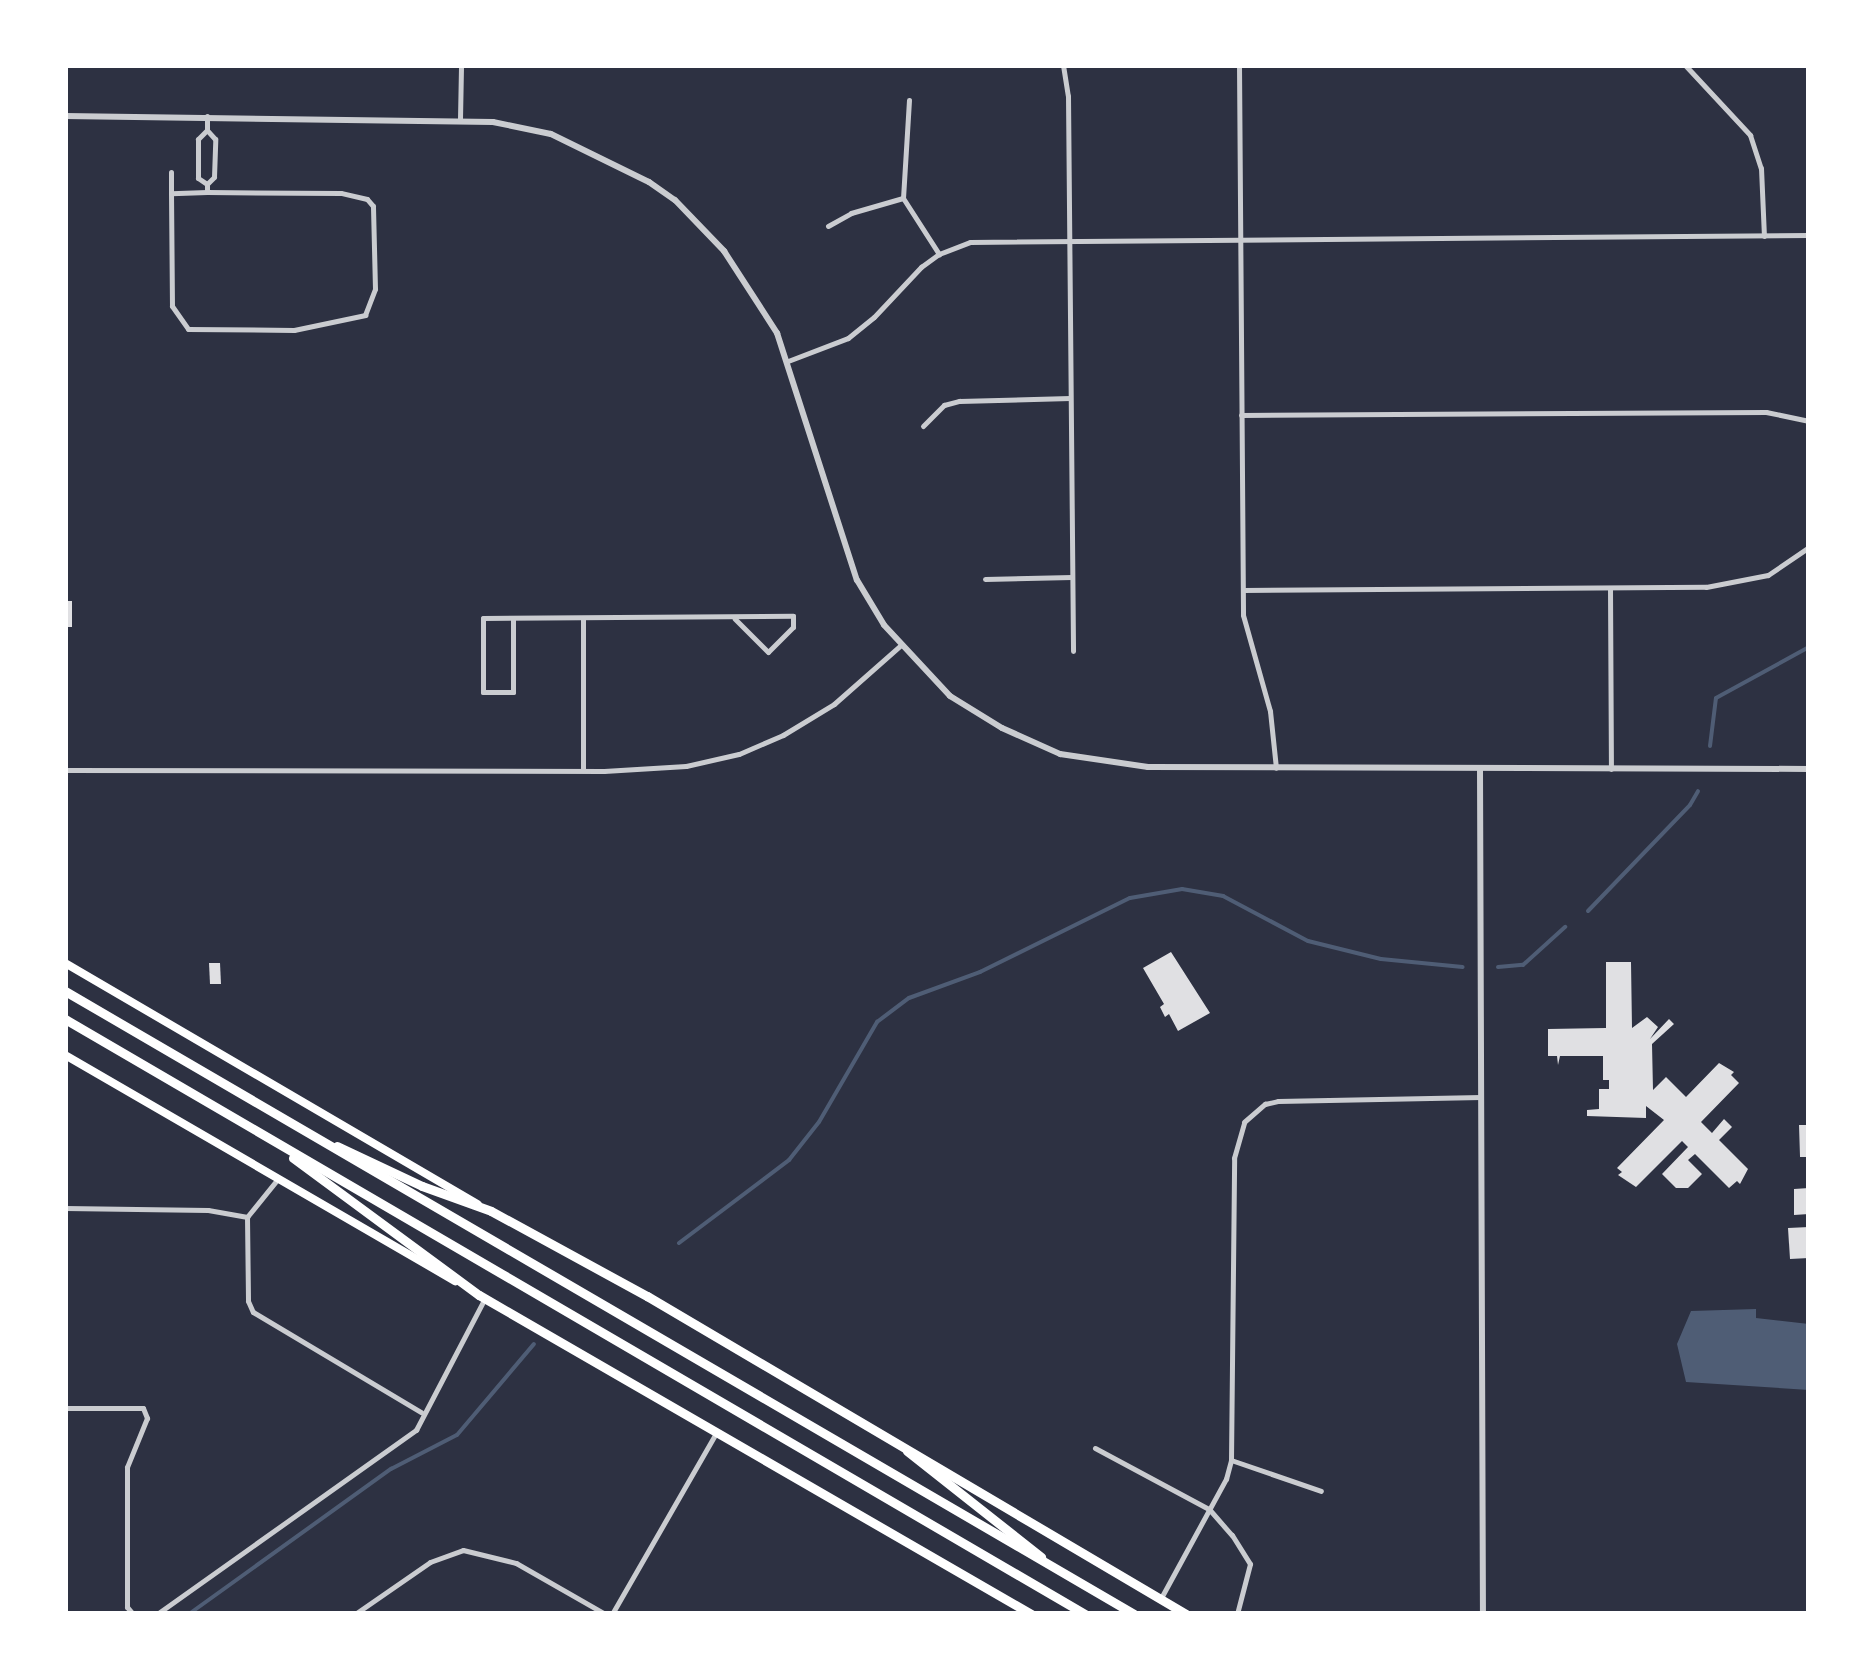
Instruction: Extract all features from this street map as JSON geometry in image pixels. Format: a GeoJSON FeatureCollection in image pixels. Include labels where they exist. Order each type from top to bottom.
{"type":"FeatureCollection","features":[{"type":"Feature","properties":{"kind":"highway"},"geometry":{"type":"LineString","coordinates":[[65,991],[1134,1614]]}},
{"type":"Feature","properties":{"kind":"highway"},"geometry":{"type":"LineString","coordinates":[[65,1019],[1085,1614]]}},
{"type":"Feature","properties":{"kind":"highway"},"geometry":{"type":"LineString","coordinates":[[284,1120],[422,1186],[491,1211],[647,1296],[1186,1614]]}},
{"type":"Feature","properties":{"kind":"highway"},"geometry":{"type":"LineString","coordinates":[[259,1132],[482,1297],[1031,1614]]}},
{"type":"Feature","properties":{"kind":"highway"},"geometry":{"type":"LineString","coordinates":[[906,1451],[934,1476],[1028,1543],[1050,1566]]}},
{"type":"Feature","properties":{"kind":"main road"},"geometry":{"type":"LineString","coordinates":[[65,963],[491,1211]]}},
{"type":"Feature","properties":{"kind":"main road"},"geometry":{"type":"LineString","coordinates":[[65,1056],[482,1297]]}},
{"type":"Feature","properties":{"kind":"street"},"geometry":{"type":"LineString","coordinates":[[460,119],[461,65]]}},
{"type":"Feature","properties":{"kind":"street"},"geometry":{"type":"LineString","coordinates":[[1063,65],[1068,96],[1073,651]]}},
{"type":"Feature","properties":{"kind":"street"},"geometry":{"type":"LineString","coordinates":[[1239,65],[1243,615],[1276,739],[1276,768]]}},
{"type":"Feature","properties":{"kind":"street"},"geometry":{"type":"LineString","coordinates":[[1685,65],[1750,135],[1761,168],[1764,236]]}},
{"type":"Feature","properties":{"kind":"street"},"geometry":{"type":"LineString","coordinates":[[910,100],[903,198],[939,254]]}},
{"type":"Feature","properties":{"kind":"street"},"geometry":{"type":"LineString","coordinates":[[65,116],[460,119],[551,134],[618,164],[675,200],[743,275],[777,333],[857,580],[901,644],[950,696],[1002,728],[1060,754],[1113,765],[1809,769]]}},
{"type":"Feature","properties":{"kind":"street"},"geometry":{"type":"LineString","coordinates":[[207,116],[207,130],[215,140],[214,177],[207,188]]}},
{"type":"Feature","properties":{"kind":"street"},"geometry":{"type":"LineString","coordinates":[[207,130],[198,139],[198,178],[207,188]]}},
{"type":"Feature","properties":{"kind":"street"},"geometry":{"type":"LineString","coordinates":[[171,172],[171,193],[172,306],[188,329],[294,330],[365,314],[375,289],[374,206],[368,199],[341,193],[207,188],[171,193]]}},
{"type":"Feature","properties":{"kind":"street"},"geometry":{"type":"LineString","coordinates":[[828,226],[851,213],[903,198]]}},
{"type":"Feature","properties":{"kind":"street"},"geometry":{"type":"LineString","coordinates":[[788,361],[848,338],[939,254],[970,242],[1809,235]]}},
{"type":"Feature","properties":{"kind":"street"},"geometry":{"type":"LineString","coordinates":[[923,426],[944,405],[958,402],[1070,398]]}},
{"type":"Feature","properties":{"kind":"street"},"geometry":{"type":"LineString","coordinates":[[1241,415],[1766,412],[1809,421]]}},
{"type":"Feature","properties":{"kind":"street"},"geometry":{"type":"LineString","coordinates":[[1242,590],[1733,585],[1768,576],[1809,547]]}},
{"type":"Feature","properties":{"kind":"street"},"geometry":{"type":"LineString","coordinates":[[984,578],[1072,576]]}},
{"type":"Feature","properties":{"kind":"street"},"geometry":{"type":"LineString","coordinates":[[1610,588],[1612,769]]}},
{"type":"Feature","properties":{"kind":"street"},"geometry":{"type":"LineString","coordinates":[[513,618],[513,692],[483,692],[483,618],[793,616],[794,627],[768,652],[735,619]]}},
{"type":"Feature","properties":{"kind":"street"},"geometry":{"type":"LineString","coordinates":[[583,618],[583,771]]}},
{"type":"Feature","properties":{"kind":"street"},"geometry":{"type":"LineString","coordinates":[[65,770],[583,771],[686,766],[739,754],[782,735],[834,704],[901,644]]}},
{"type":"Feature","properties":{"kind":"street"},"geometry":{"type":"LineString","coordinates":[[1480,770],[1484,1614]]}},
{"type":"Feature","properties":{"kind":"street"},"geometry":{"type":"LineString","coordinates":[[1161,1598],[1226,1480],[1231,1460],[1234,1158],[1244,1122],[1265,1104],[1278,1102],[1481,1097]]}},
{"type":"Feature","properties":{"kind":"street"},"geometry":{"type":"LineString","coordinates":[[277,1180],[247,1218],[248,1301],[253,1312],[422,1412]]}},
{"type":"Feature","properties":{"kind":"street"},"geometry":{"type":"LineString","coordinates":[[65,1208],[208,1210],[247,1218]]}},
{"type":"Feature","properties":{"kind":"street"},"geometry":{"type":"LineString","coordinates":[[157,1614],[416,1430],[482,1297]]}},
{"type":"Feature","properties":{"kind":"street"},"geometry":{"type":"LineString","coordinates":[[65,1408],[143,1408],[147,1418],[128,1467],[128,1607],[133,1614]]}},
{"type":"Feature","properties":{"kind":"street"},"geometry":{"type":"LineString","coordinates":[[354,1614],[430,1562],[464,1550],[516,1564],[608,1614],[716,1433]]}},
{"type":"Feature","properties":{"kind":"street"},"geometry":{"type":"LineString","coordinates":[[1095,1448],[1209,1509],[1245,1550],[1250,1564],[1237,1614]]}},
{"type":"Feature","properties":{"kind":"street"},"geometry":{"type":"LineString","coordinates":[[1231,1460],[1320,1491]]}},
{"type":"Feature","properties":{"kind":"water"},"geometry":{"type":"Polygon","coordinates":[[[1756,1309],[1756,1318],[1809,1324],[1809,1390],[1686,1382],[1677,1344],[1691,1311],[1756,1309]]]}},
{"type":"Feature","properties":{"kind":"building"},"geometry":{"type":"Polygon","coordinates":[[[65,601],[72,601],[72,627],[65,627],[65,601]]]}},
{"type":"Feature","properties":{"kind":"building"},"geometry":{"type":"Polygon","coordinates":[[[1171,952],[1210,1013],[1178,1031],[1169,1014],[1165,1017],[1160,1007],[1164,1004],[1143,968],[1171,952]]]}},
{"type":"Feature","properties":{"kind":"building"},"geometry":{"type":"Polygon","coordinates":[[[1606,962],[1631,962],[1632,1028],[1647,1017],[1658,1027],[1650,1039],[1669,1019],[1674,1024],[1652,1044],[1653,1090],[1666,1077],[1686,1097],[1719,1063],[1734,1072],[1731,1075],[1739,1083],[1701,1122],[1712,1133],[1724,1119],[1732,1127],[1719,1140],[1748,1169],[1740,1184],[1737,1181],[1729,1188],[1695,1154],[1688,1160],[1702,1174],[1688,1188],[1676,1188],[1662,1174],[1688,1147],[1682,1141],[1636,1187],[1618,1175],[1622,1172],[1617,1168],[1664,1120],[1646,1106],[1646,1118],[1587,1116],[1587,1110],[1599,1109],[1599,1089],[1609,1089],[1609,1080],[1603,1080],[1603,1056],[1560,1056],[1558,1065],[1557,1056],[1548,1056],[1548,1029],[1606,1028],[1606,962]]]}},
{"type":"Feature","properties":{"kind":"building"},"geometry":{"type":"Polygon","coordinates":[[[209,963],[220,963],[221,984],[210,984],[209,963]]]}},
{"type":"Feature","properties":{"kind":"building"},"geometry":{"type":"Polygon","coordinates":[[[1799,1125],[1809,1125],[1809,1157],[1800,1157],[1799,1125]]]}},
{"type":"Feature","properties":{"kind":"building"},"geometry":{"type":"Polygon","coordinates":[[[1809,1188],[1809,1214],[1794,1215],[1794,1189],[1809,1188]]]}},
{"type":"Feature","properties":{"kind":"building"},"geometry":{"type":"Polygon","coordinates":[[[1809,1227],[1809,1258],[1790,1259],[1788,1228],[1809,1227]]]}},
{"type":"Feature","properties":{"kind":"waterway"},"geometry":{"type":"LineString","coordinates":[[1710,746],[1716,698],[1809,647]]}},
{"type":"Feature","properties":{"kind":"waterway"},"geometry":{"type":"LineString","coordinates":[[1588,911],[1690,805],[1698,791]]}},
{"type":"Feature","properties":{"kind":"waterway"},"geometry":{"type":"LineString","coordinates":[[679,1243],[789,1160],[819,1122],[877,1022],[909,998],[980,972],[1130,898],[1182,889],[1223,896],[1308,941],[1381,959],[1463,967]]}},
{"type":"Feature","properties":{"kind":"waterway"},"geometry":{"type":"LineString","coordinates":[[1498,967],[1523,965],[1565,927]]}},
{"type":"Feature","properties":{"kind":"waterway"},"geometry":{"type":"LineString","coordinates":[[189,1614],[391,1469],[457,1435],[534,1344]]}}]}
